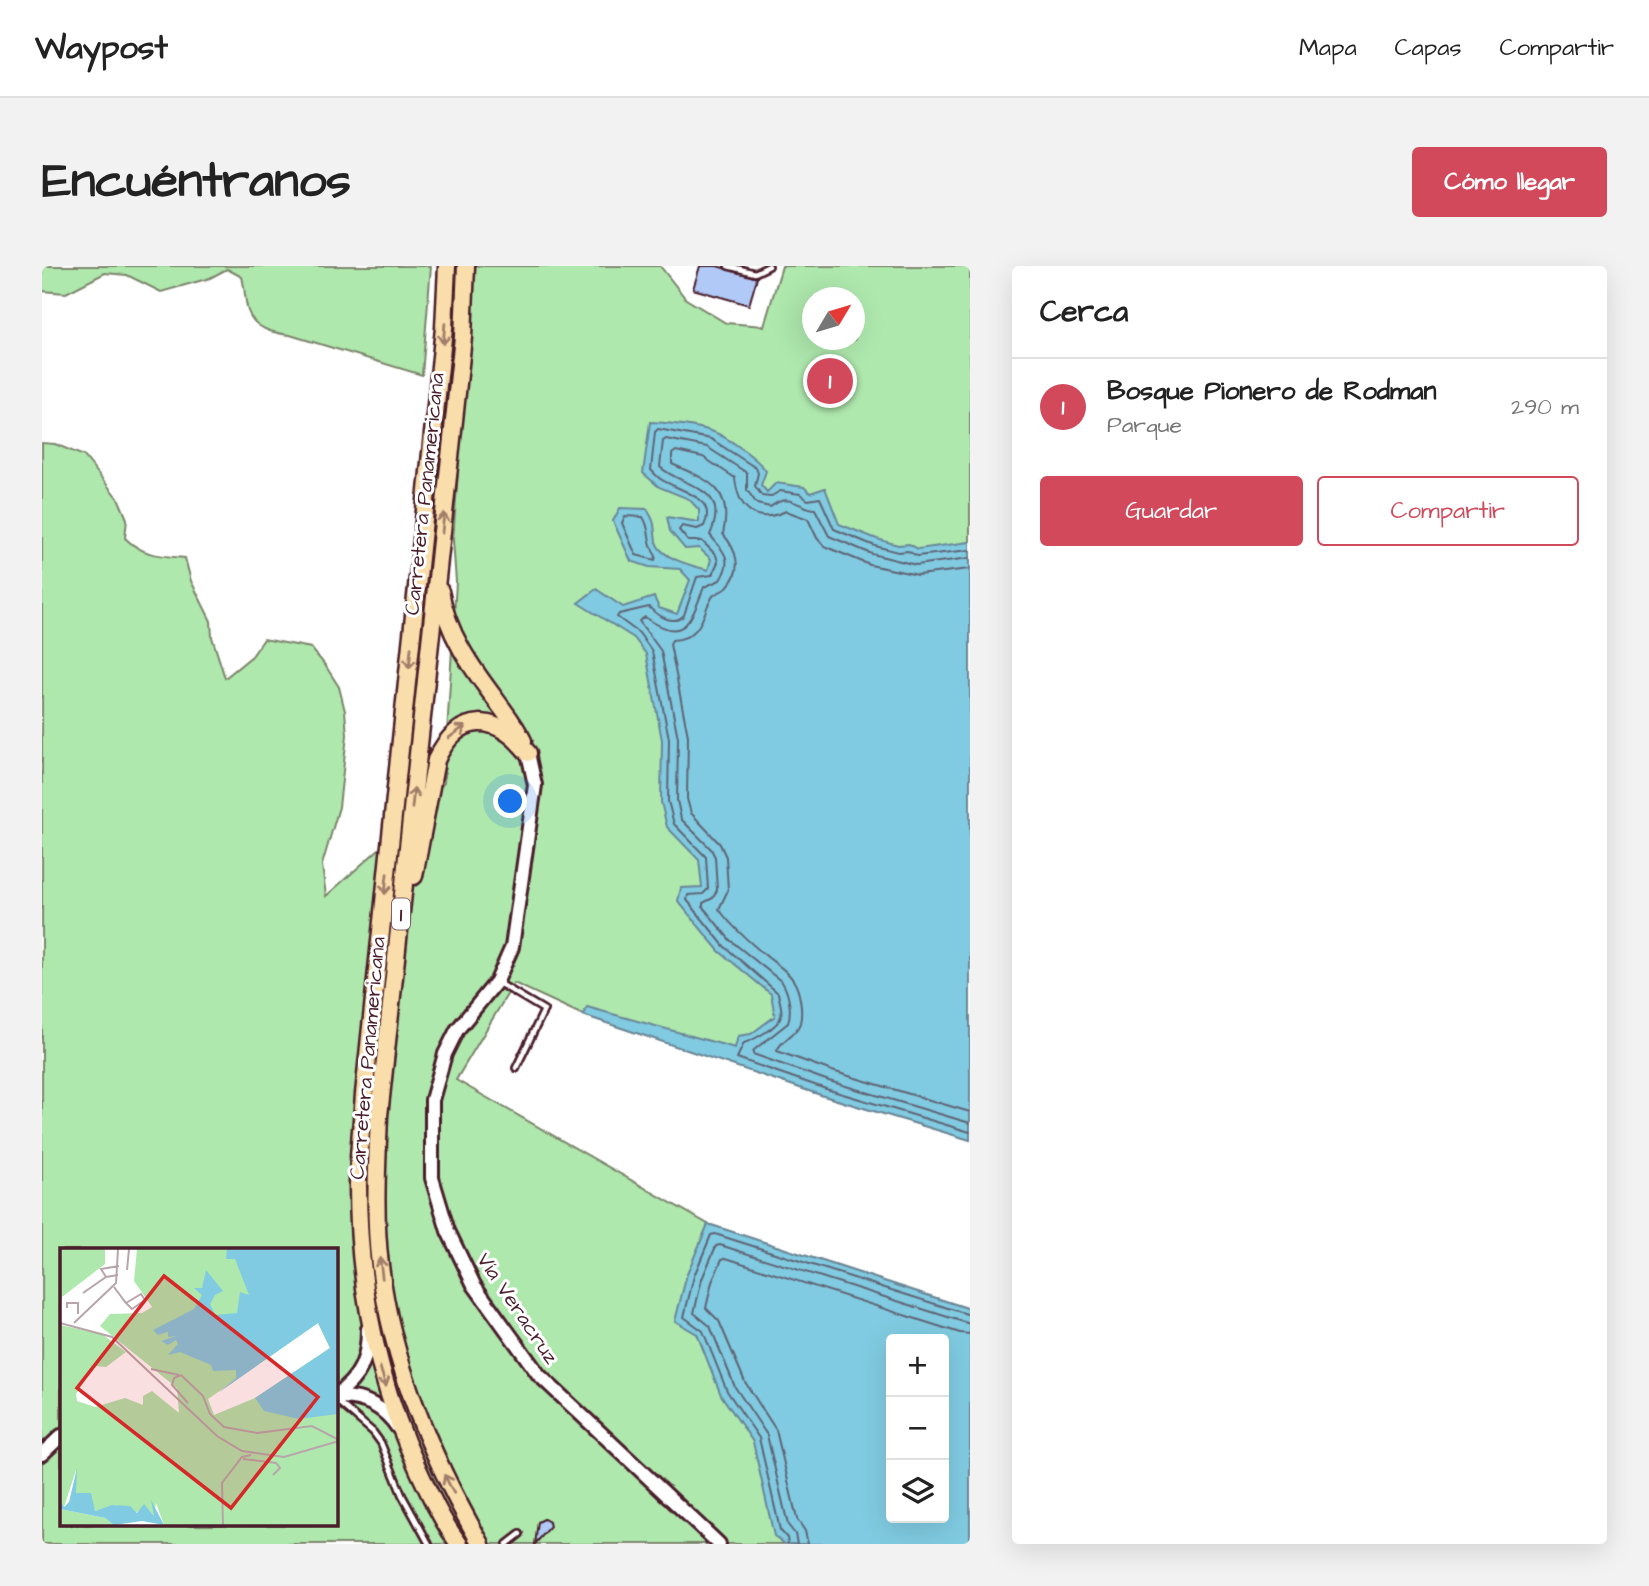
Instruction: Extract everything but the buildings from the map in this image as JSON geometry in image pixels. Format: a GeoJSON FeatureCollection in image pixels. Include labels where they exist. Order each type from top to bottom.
{"type":"FeatureCollection","features":[{"type":"Feature","properties":{"kind":"highway","name":"Carretera Panamericana"},"geometry":{"type":"LineString","coordinates":[[447,266],[444,328],[364,1094],[358,1182],[359,1242],[367,1311],[381,1373],[401,1433],[435,1505],[459,1544]]}},
{"type":"Feature","properties":{"kind":"highway","name":"Carretera Panamericana"},"geometry":{"type":"LineString","coordinates":[[466,266],[463,337],[379,1116],[376,1190],[380,1265],[389,1321],[401,1366],[420,1421],[439,1464],[481,1544]]}},
{"type":"Feature","properties":{"kind":"highway"},"geometry":{"type":"LineString","coordinates":[[438,570],[446,616],[455,639],[469,663],[513,722],[528,753]]}},
{"type":"Feature","properties":{"kind":"highway"},"geometry":{"type":"LineString","coordinates":[[393,984],[436,760],[443,744],[454,732],[465,726],[485,723],[499,726],[528,753]]}},
{"type":"Feature","properties":{"kind":"street","name":"Vía Veracruz"},"geometry":{"type":"LineString","coordinates":[[528,753],[535,785],[512,947],[497,981],[457,1030],[445,1054],[432,1100],[432,1178],[448,1231],[474,1284],[539,1375],[719,1544]]}},
{"type":"Feature","properties":{"kind":"street"},"geometry":{"type":"LineString","coordinates":[[338,1396],[355,1379],[366,1362],[367,1311]]}},
{"type":"Feature","properties":{"kind":"street"},"geometry":{"type":"LineString","coordinates":[[338,1398],[349,1396],[380,1408],[392,1419],[401,1433]]}},
{"type":"Feature","properties":{"kind":"street"},"geometry":{"type":"LineString","coordinates":[[42,1454],[60,1437]]}},
{"type":"Feature","properties":{"kind":"lane"},"geometry":{"type":"LineString","coordinates":[[728,266],[755,274],[769,266]]}},
{"type":"Feature","properties":{"kind":"lane"},"geometry":{"type":"LineString","coordinates":[[497,981],[544,1010],[516,1068]]}},
{"type":"Feature","properties":{"kind":"lane"},"geometry":{"type":"LineString","coordinates":[[338,1400],[381,1443],[402,1494],[429,1544]]}},
{"type":"Feature","properties":{"kind":"lane"},"geometry":{"type":"LineString","coordinates":[[507,1544],[520,1534]]}},
{"type":"Feature","properties":{"kind":"green space"},"geometry":{"type":"Polygon","coordinates":[[[42,266],[431,266],[422,375],[259,326],[248,311],[242,277],[227,269],[210,278],[161,292],[127,275],[105,273],[66,293],[42,291],[42,266]]]}},
{"type":"Feature","properties":{"kind":"green space"},"geometry":{"type":"Polygon","coordinates":[[[473,266],[660,266],[686,299],[726,323],[764,326],[782,266],[970,266],[970,1140],[824,1096],[583,1015],[514,983],[456,1080],[708,1224],[970,1309],[970,1544],[42,1544],[42,443],[55,444],[84,456],[119,500],[127,519],[125,538],[132,544],[153,554],[185,558],[191,581],[211,621],[212,637],[225,678],[252,656],[264,639],[311,648],[339,687],[347,735],[339,807],[322,865],[326,896],[379,849],[444,783],[456,582],[453,540],[473,266]]]}},
{"type":"Feature","properties":{"kind":"water"},"geometry":{"type":"Polygon","coordinates":[[[650,422],[696,427],[725,438],[749,454],[766,471],[761,485],[767,492],[776,483],[804,487],[810,493],[825,488],[839,524],[877,539],[898,545],[909,544],[918,549],[970,542],[970,1140],[824,1096],[583,1015],[587,1007],[735,1048],[738,1036],[751,1034],[775,1016],[771,994],[719,951],[678,901],[681,888],[702,887],[699,860],[667,827],[661,802],[662,740],[646,654],[634,638],[578,603],[596,589],[623,607],[654,597],[659,608],[677,614],[690,580],[680,569],[649,567],[631,561],[613,521],[620,508],[647,509],[653,522],[658,547],[663,552],[708,570],[711,559],[699,548],[685,549],[670,531],[667,517],[699,522],[699,510],[689,499],[659,487],[643,473],[650,422]]]}},
{"type":"Feature","properties":{"kind":"water"},"geometry":{"type":"Polygon","coordinates":[[[708,1224],[970,1309],[970,1544],[785,1544],[774,1536],[753,1442],[721,1395],[697,1334],[675,1321],[687,1274],[708,1224]]]}},
{"type":"Feature","properties":{"kind":"place","name":"Bosque Pionero de Rodman"},"geometry":{"type":"Point","coordinates":[830,381]}}]}
